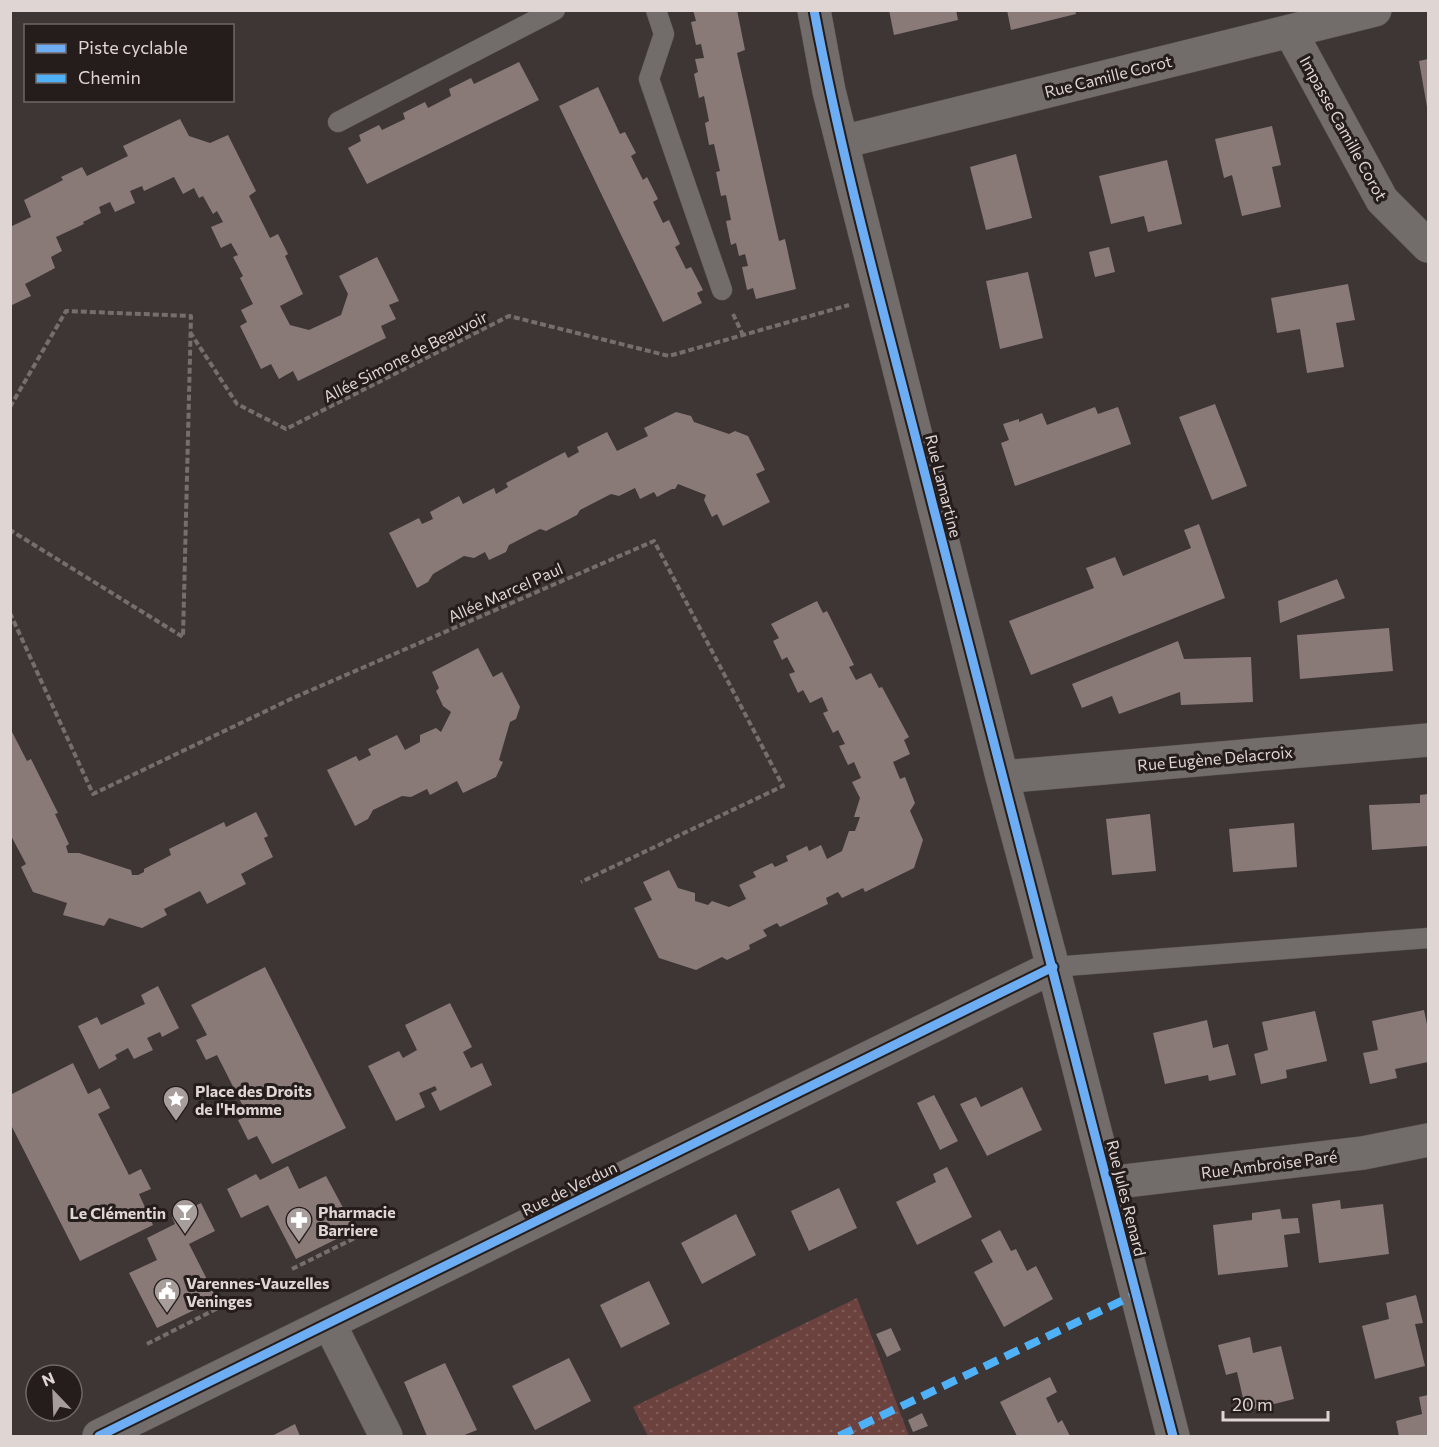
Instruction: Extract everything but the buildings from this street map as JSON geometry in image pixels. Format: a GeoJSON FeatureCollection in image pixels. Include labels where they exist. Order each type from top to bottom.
{"type":"FeatureCollection","features":[{"type":"Feature","properties":{"kind":"street","name":"Rue Lamartine"},"geometry":{"type":"LineString","coordinates":[[814,10],[829,91],[880,296],[1002,777],[1053,967]]}},
{"type":"Feature","properties":{"kind":"street","name":"Rue Camille Corot"},"geometry":{"type":"LineString","coordinates":[[842,141],[1375,10]]}},
{"type":"Feature","properties":{"kind":"street","name":"Impasse Camille Corot"},"geometry":{"type":"LineString","coordinates":[[1290,31],[1382,200],[1428,246]]}},
{"type":"Feature","properties":{"kind":"street","name":"Rue Eugène Delacroix"},"geometry":{"type":"LineString","coordinates":[[1002,777],[1428,740]]}},
{"type":"Feature","properties":{"kind":"street","name":"Rue Jules Renard"},"geometry":{"type":"LineString","coordinates":[[1053,967],[1173,1437]]}},
{"type":"Feature","properties":{"kind":"street","name":"Rue de Verdun"},"geometry":{"type":"LineString","coordinates":[[99,1437],[1053,967]]}},
{"type":"Feature","properties":{"kind":"street","name":"Rue Ambroise Paré"},"geometry":{"type":"LineString","coordinates":[[1108,1183],[1363,1153],[1428,1140]]}},
{"type":"Feature","properties":{"kind":"street"},"geometry":{"type":"LineString","coordinates":[[329,1323],[386,1437]]}},
{"type":"Feature","properties":{"kind":"lane"},"geometry":{"type":"LineString","coordinates":[[338,122],[555,10]]}},
{"type":"Feature","properties":{"kind":"lane"},"geometry":{"type":"LineString","coordinates":[[656,10],[664,34],[649,79],[722,290]]}},
{"type":"Feature","properties":{"kind":"lane"},"geometry":{"type":"LineString","coordinates":[[1053,967],[1428,938]]}},
{"type":"Feature","properties":{"kind":"path"},"geometry":{"type":"LineString","coordinates":[[10,531],[183,637],[190,332]]}},
{"type":"Feature","properties":{"kind":"path"},"geometry":{"type":"LineString","coordinates":[[292,1269],[375,1228]]}},
{"type":"Feature","properties":{"kind":"path"},"geometry":{"type":"LineString","coordinates":[[147,1344],[230,1302]]}},
{"type":"Feature","properties":{"kind":"shaded area"},"geometry":{"type":"Polygon","coordinates":[[[857,1298],[909,1436],[648,1436],[633,1407],[857,1298]]]}},
{"type":"Feature","properties":{"kind":"marked path"},"geometry":{"type":"LineString","coordinates":[[839,1436],[1136,1294]]}},
{"type":"Feature","properties":{"kind":"cycle path"},"geometry":{"type":"LineString","coordinates":[[814,10],[826,73],[870,259],[1173,1436]]}},
{"type":"Feature","properties":{"kind":"cycle path"},"geometry":{"type":"LineString","coordinates":[[99,1436],[1053,967]]}},
{"type":"Feature","properties":{"kind":"place","name":"Place des Droits de l'Homme"},"geometry":{"type":"Point","coordinates":[176,1122]}},
{"type":"Feature","properties":{"kind":"place","name":"Le Clémentin"},"geometry":{"type":"Point","coordinates":[185,1235]}},
{"type":"Feature","properties":{"kind":"place","name":"Pharmacie Barriere"},"geometry":{"type":"Point","coordinates":[299,1243]}},
{"type":"Feature","properties":{"kind":"place","name":"Varennes-Vauzelles Veninges"},"geometry":{"type":"Point","coordinates":[167,1314]}}]}
